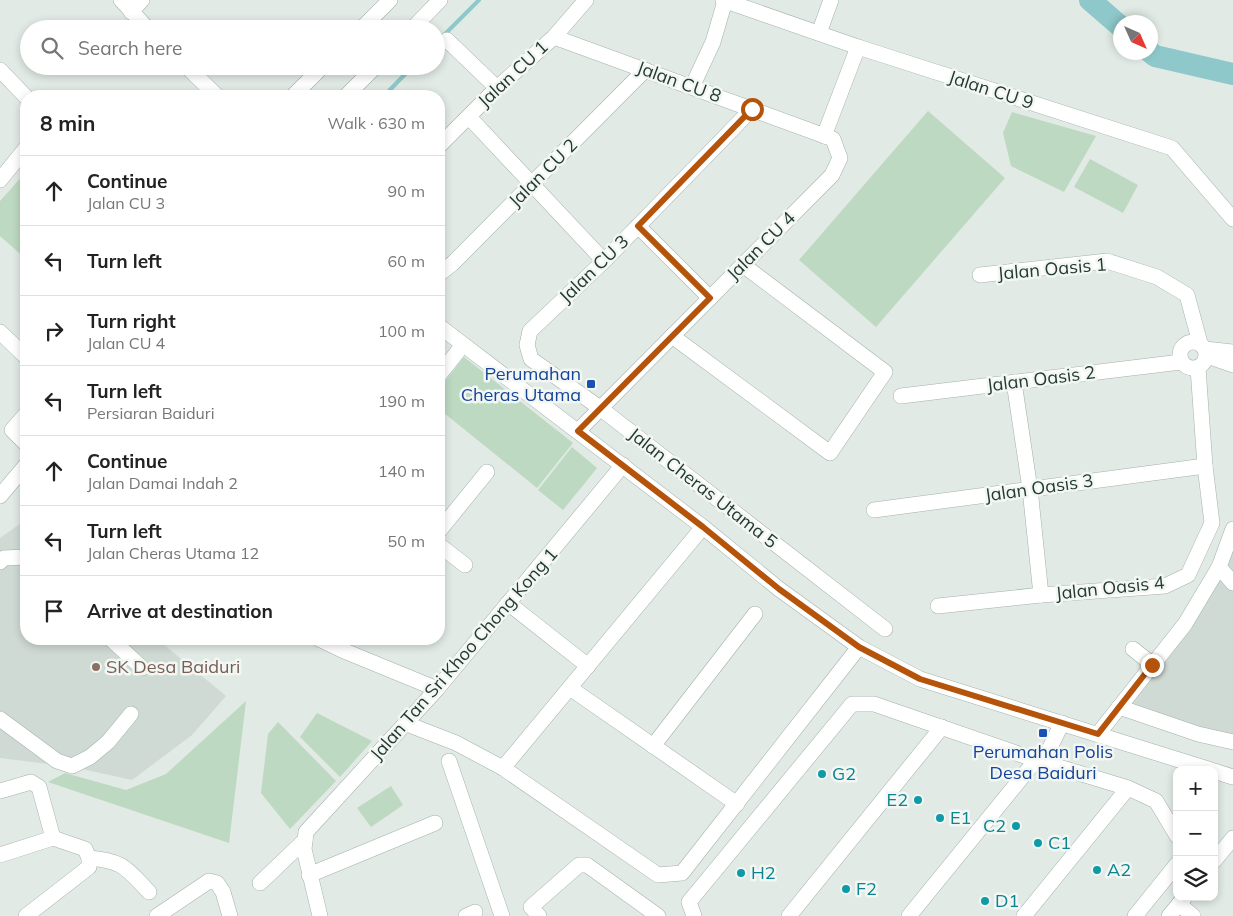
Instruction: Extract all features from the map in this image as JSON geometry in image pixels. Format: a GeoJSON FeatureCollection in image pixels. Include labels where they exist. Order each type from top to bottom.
{"type":"FeatureCollection","features":[{"type":"Feature","properties":{"kind":"street"},"geometry":{"type":"LineString","coordinates":[[121,0],[139,20]]}},
{"type":"Feature","properties":{"kind":"street"},"geometry":{"type":"LineString","coordinates":[[131,12],[142,0]]}},
{"type":"Feature","properties":{"kind":"street"},"geometry":{"type":"LineString","coordinates":[[370,20],[390,0]]}},
{"type":"Feature","properties":{"kind":"street"},"geometry":{"type":"LineString","coordinates":[[421,20],[440,0]]}},
{"type":"Feature","properties":{"kind":"street","name":"Jalan CU 1"},"geometry":{"type":"LineString","coordinates":[[445,140],[497,88],[554,36],[586,0]]}},
{"type":"Feature","properties":{"kind":"street"},"geometry":{"type":"LineString","coordinates":[[819,32],[831,0]]}},
{"type":"Feature","properties":{"kind":"street"},"geometry":{"type":"LineString","coordinates":[[692,87],[728,1]]}},
{"type":"Feature","properties":{"kind":"street","name":"Jalan CU 9"},"geometry":{"type":"LineString","coordinates":[[728,1],[858,47],[1172,148],[1233,219]]}},
{"type":"Feature","properties":{"kind":"street","name":"Jalan CU 8"},"geometry":{"type":"LineString","coordinates":[[554,36],[829,138]]}},
{"type":"Feature","properties":{"kind":"street"},"geometry":{"type":"LineString","coordinates":[[447,40],[497,88]]}},
{"type":"Feature","properties":{"kind":"street"},"geometry":{"type":"LineString","coordinates":[[829,138],[858,47]]}},
{"type":"Feature","properties":{"kind":"street"},"geometry":{"type":"LineString","coordinates":[[0,70],[20,91]]}},
{"type":"Feature","properties":{"kind":"street","name":"Jalan CU 2"},"geometry":{"type":"LineString","coordinates":[[445,269],[533,185],[645,70]]}},
{"type":"Feature","properties":{"kind":"street"},"geometry":{"type":"LineString","coordinates":[[195,75],[211,90]]}},
{"type":"Feature","properties":{"kind":"street"},"geometry":{"type":"LineString","coordinates":[[299,90],[314,75]]}},
{"type":"Feature","properties":{"kind":"street"},"geometry":{"type":"LineString","coordinates":[[352,90],[367,75]]}},
{"type":"Feature","properties":{"kind":"street","name":"Jalan CU 3"},"geometry":{"type":"LineString","coordinates":[[527,346],[530,331],[604,261],[752,109]]}},
{"type":"Feature","properties":{"kind":"street"},"geometry":{"type":"LineString","coordinates":[[469,117],[604,261]]}},
{"type":"Feature","properties":{"kind":"street","name":"Jalan CU 4"},"geometry":{"type":"LineString","coordinates":[[578,431],[832,175],[840,158],[829,138]]}},
{"type":"Feature","properties":{"kind":"street"},"geometry":{"type":"LineString","coordinates":[[0,180],[20,155]]}},
{"type":"Feature","properties":{"kind":"street"},"geometry":{"type":"LineString","coordinates":[[638,226],[710,298]]}},
{"type":"Feature","properties":{"kind":"street","name":"Jalan Oasis 1"},"geometry":{"type":"LineString","coordinates":[[980,275],[1107,261],[1157,277],[1187,295],[1202,354]]}},
{"type":"Feature","properties":{"kind":"street"},"geometry":{"type":"LineString","coordinates":[[672,336],[830,453],[885,372],[743,265]]}},
{"type":"Feature","properties":{"kind":"street"},"geometry":{"type":"LineString","coordinates":[[445,331],[623,465],[779,589],[859,647],[920,679],[1200,766]]}},
{"type":"Feature","properties":{"kind":"street"},"geometry":{"type":"LineString","coordinates":[[0,332],[20,351]]}},
{"type":"Feature","properties":{"kind":"street"},"geometry":{"type":"LineString","coordinates":[[1202,354],[1192,369],[1186,367],[1181,362],[1179,355],[1181,348],[1186,343],[1193,341],[1202,354],[1233,365]]}},
{"type":"Feature","properties":{"kind":"street"},"geometry":{"type":"LineString","coordinates":[[445,368],[464,345]]}},
{"type":"Feature","properties":{"kind":"street","name":"Jalan Cheras Utama 5"},"geometry":{"type":"LineString","coordinates":[[527,346],[531,359],[600,408],[885,629]]}},
{"type":"Feature","properties":{"kind":"street"},"geometry":{"type":"LineString","coordinates":[[1202,354],[1233,352]]}},
{"type":"Feature","properties":{"kind":"street","name":"Jalan Oasis 4"},"geometry":{"type":"LineString","coordinates":[[938,606],[1041,595],[1165,586],[1188,575],[1212,523],[1205,466],[1202,354]]}},
{"type":"Feature","properties":{"kind":"street","name":"Jalan Oasis 2"},"geometry":{"type":"LineString","coordinates":[[901,396],[1181,362]]}},
{"type":"Feature","properties":{"kind":"street"},"geometry":{"type":"LineString","coordinates":[[1014,382],[1030,489],[1041,595]]}},
{"type":"Feature","properties":{"kind":"street"},"geometry":{"type":"LineString","coordinates":[[20,421],[12,430],[20,438]]}},
{"type":"Feature","properties":{"kind":"street","name":"Jalan Tan Sri Khoo Chong Kong 1"},"geometry":{"type":"LineString","coordinates":[[260,883],[305,840],[306,832],[407,724],[623,465]]}},
{"type":"Feature","properties":{"kind":"street","name":"Jalan Oasis 3"},"geometry":{"type":"LineString","coordinates":[[874,510],[1205,466]]}},
{"type":"Feature","properties":{"kind":"street"},"geometry":{"type":"LineString","coordinates":[[0,496],[20,472]]}},
{"type":"Feature","properties":{"kind":"street"},"geometry":{"type":"LineString","coordinates":[[445,524],[487,472]]}},
{"type":"Feature","properties":{"kind":"street"},"geometry":{"type":"LineString","coordinates":[[503,768],[703,527]]}},
{"type":"Feature","properties":{"kind":"street"},"geometry":{"type":"LineString","coordinates":[[1098,734],[1186,624],[1219,567],[1233,529]]}},
{"type":"Feature","properties":{"kind":"street"},"geometry":{"type":"LineString","coordinates":[[445,550],[465,565]]}},
{"type":"Feature","properties":{"kind":"street"},"geometry":{"type":"LineString","coordinates":[[0,562],[4,558],[20,557]]}},
{"type":"Feature","properties":{"kind":"street"},"geometry":{"type":"LineString","coordinates":[[1219,567],[1233,583]]}},
{"type":"Feature","properties":{"kind":"street"},"geometry":{"type":"LineString","coordinates":[[508,603],[588,666]]}},
{"type":"Feature","properties":{"kind":"street"},"geometry":{"type":"LineString","coordinates":[[654,746],[755,614]]}},
{"type":"Feature","properties":{"kind":"street"},"geometry":{"type":"LineString","coordinates":[[117,645],[142,668]]}},
{"type":"Feature","properties":{"kind":"street"},"geometry":{"type":"LineString","coordinates":[[348,645],[437,689]]}},
{"type":"Feature","properties":{"kind":"street"},"geometry":{"type":"LineString","coordinates":[[407,724],[456,743],[503,768],[658,875],[682,873],[859,647]]}},
{"type":"Feature","properties":{"kind":"street"},"geometry":{"type":"LineString","coordinates":[[1133,650],[1152,665]]}},
{"type":"Feature","properties":{"kind":"street"},"geometry":{"type":"LineString","coordinates":[[570,688],[737,804]]}},
{"type":"Feature","properties":{"kind":"street"},"geometry":{"type":"LineString","coordinates":[[694,916],[689,902],[852,704],[874,704],[1039,761],[1128,788],[1156,801],[1173,829]]}},
{"type":"Feature","properties":{"kind":"street"},"geometry":{"type":"LineString","coordinates":[[1119,708],[1198,734],[1233,742]]}},
{"type":"Feature","properties":{"kind":"street"},"geometry":{"type":"LineString","coordinates":[[0,719],[57,761],[72,766],[90,758],[108,742],[131,714]]}},
{"type":"Feature","properties":{"kind":"street"},"geometry":{"type":"LineString","coordinates":[[909,916],[1039,761],[1062,723]]}},
{"type":"Feature","properties":{"kind":"street"},"geometry":{"type":"LineString","coordinates":[[789,916],[942,727]]}},
{"type":"Feature","properties":{"kind":"street"},"geometry":{"type":"LineString","coordinates":[[449,761],[502,916]]}},
{"type":"Feature","properties":{"kind":"street"},"geometry":{"type":"LineString","coordinates":[[1218,772],[1233,777]]}},
{"type":"Feature","properties":{"kind":"street"},"geometry":{"type":"LineString","coordinates":[[0,791],[31,782],[35,783],[39,787],[53,838]]}},
{"type":"Feature","properties":{"kind":"street"},"geometry":{"type":"LineString","coordinates":[[1024,916],[1128,788]]}},
{"type":"Feature","properties":{"kind":"street"},"geometry":{"type":"LineString","coordinates":[[310,875],[435,823]]}},
{"type":"Feature","properties":{"kind":"street"},"geometry":{"type":"LineString","coordinates":[[0,855],[53,838],[85,849],[90,858],[89,867],[26,916]]}},
{"type":"Feature","properties":{"kind":"street"},"geometry":{"type":"LineString","coordinates":[[1218,856],[1233,838]]}},
{"type":"Feature","properties":{"kind":"street"},"geometry":{"type":"LineString","coordinates":[[305,840],[304,849],[320,916]]}},
{"type":"Feature","properties":{"kind":"street"},"geometry":{"type":"LineString","coordinates":[[90,858],[109,860],[125,866],[149,892]]}},
{"type":"Feature","properties":{"kind":"street"},"geometry":{"type":"LineString","coordinates":[[539,916],[531,907],[579,865],[587,865],[658,916]]}},
{"type":"Feature","properties":{"kind":"street"},"geometry":{"type":"LineString","coordinates":[[1135,916],[1173,869]]}},
{"type":"Feature","properties":{"kind":"street"},"geometry":{"type":"LineString","coordinates":[[157,916],[209,881],[217,882],[223,892],[230,916]]}},
{"type":"Feature","properties":{"kind":"street"},"geometry":{"type":"LineString","coordinates":[[1178,906],[1193,916]]}},
{"type":"Feature","properties":{"kind":"shaded area","name":"SK Desa Baiduri"},"geometry":{"type":"Polygon","coordinates":[[[20,524],[20,645],[164,645],[226,696],[192,735],[132,780],[73,767],[0,758],[0,538],[20,524]]]}},
{"type":"Feature","properties":{"kind":"shaded area"},"geometry":{"type":"Polygon","coordinates":[[[1233,543],[1233,739],[1125,706],[1233,543]]]}},
{"type":"Feature","properties":{"kind":"green space"},"geometry":{"type":"Polygon","coordinates":[[[928,111],[1005,178],[876,327],[799,260],[928,111]]]}},
{"type":"Feature","properties":{"kind":"green space"},"geometry":{"type":"Polygon","coordinates":[[[1012,112],[1096,136],[1064,192],[1011,166],[1003,133],[1012,112]]]}},
{"type":"Feature","properties":{"kind":"green space"},"geometry":{"type":"Polygon","coordinates":[[[1090,159],[1138,185],[1123,213],[1074,187],[1090,159]]]}},
{"type":"Feature","properties":{"kind":"green space"},"geometry":{"type":"Polygon","coordinates":[[[20,179],[20,254],[0,236],[0,201],[20,179]]]}},
{"type":"Feature","properties":{"kind":"green space"},"geometry":{"type":"Polygon","coordinates":[[[464,357],[573,443],[537,488],[445,414],[445,381],[464,357]]]}},
{"type":"Feature","properties":{"kind":"green space"},"geometry":{"type":"Polygon","coordinates":[[[572,447],[597,468],[563,510],[538,490],[572,447]]]}},
{"type":"Feature","properties":{"kind":"green space"},"geometry":{"type":"Polygon","coordinates":[[[246,701],[229,843],[48,782],[65,773],[126,790],[166,774],[246,701]]]}},
{"type":"Feature","properties":{"kind":"green space"},"geometry":{"type":"Polygon","coordinates":[[[317,713],[372,741],[340,777],[300,737],[317,713]]]}},
{"type":"Feature","properties":{"kind":"green space"},"geometry":{"type":"Polygon","coordinates":[[[278,722],[336,781],[290,829],[261,793],[268,734],[278,722]]]}},
{"type":"Feature","properties":{"kind":"green space"},"geometry":{"type":"Polygon","coordinates":[[[391,786],[403,805],[371,827],[357,808],[391,786]]]}},
{"type":"Feature","properties":{"kind":"waterway"},"geometry":{"type":"LineString","coordinates":[[445,34],[479,0]]}},
{"type":"Feature","properties":{"kind":"waterway"},"geometry":{"type":"LineString","coordinates":[[1090,0],[1113,20]]}},
{"type":"Feature","properties":{"kind":"waterway"},"geometry":{"type":"LineString","coordinates":[[1158,57],[1233,74]]}},
{"type":"Feature","properties":{"kind":"waterway"},"geometry":{"type":"LineString","coordinates":[[390,90],[404,75]]}},
{"type":"Feature","properties":{"kind":"place","name":"Perumahan Cheras Utama"},"geometry":{"type":"Point","coordinates":[591,384]}},
{"type":"Feature","properties":{"kind":"place","name":"SK Desa Baiduri"},"geometry":{"type":"Point","coordinates":[96,667]}},
{"type":"Feature","properties":{"kind":"place","name":"Perumahan Polis Desa Baiduri"},"geometry":{"type":"Point","coordinates":[1043,733]}},
{"type":"Feature","properties":{"kind":"place","name":"G2"},"geometry":{"type":"Point","coordinates":[822,774]}},
{"type":"Feature","properties":{"kind":"place","name":"E2"},"geometry":{"type":"Point","coordinates":[918,800]}},
{"type":"Feature","properties":{"kind":"place","name":"E1"},"geometry":{"type":"Point","coordinates":[940,818]}},
{"type":"Feature","properties":{"kind":"place","name":"C2"},"geometry":{"type":"Point","coordinates":[1016,826]}},
{"type":"Feature","properties":{"kind":"place","name":"C1"},"geometry":{"type":"Point","coordinates":[1038,843]}},
{"type":"Feature","properties":{"kind":"place","name":"A2"},"geometry":{"type":"Point","coordinates":[1097,870]}},
{"type":"Feature","properties":{"kind":"place","name":"H2"},"geometry":{"type":"Point","coordinates":[741,873]}},
{"type":"Feature","properties":{"kind":"place","name":"F2"},"geometry":{"type":"Point","coordinates":[846,889]}},
{"type":"Feature","properties":{"kind":"place","name":"D1"},"geometry":{"type":"Point","coordinates":[985,901]}},
{"type":"Feature","properties":{"kind":"route"},"geometry":{"type":"LineString","coordinates":[[752,109],[638,226],[710,298],[578,431],[703,527],[779,589],[859,647],[920,679],[1098,734],[1152,665]]}}]}
